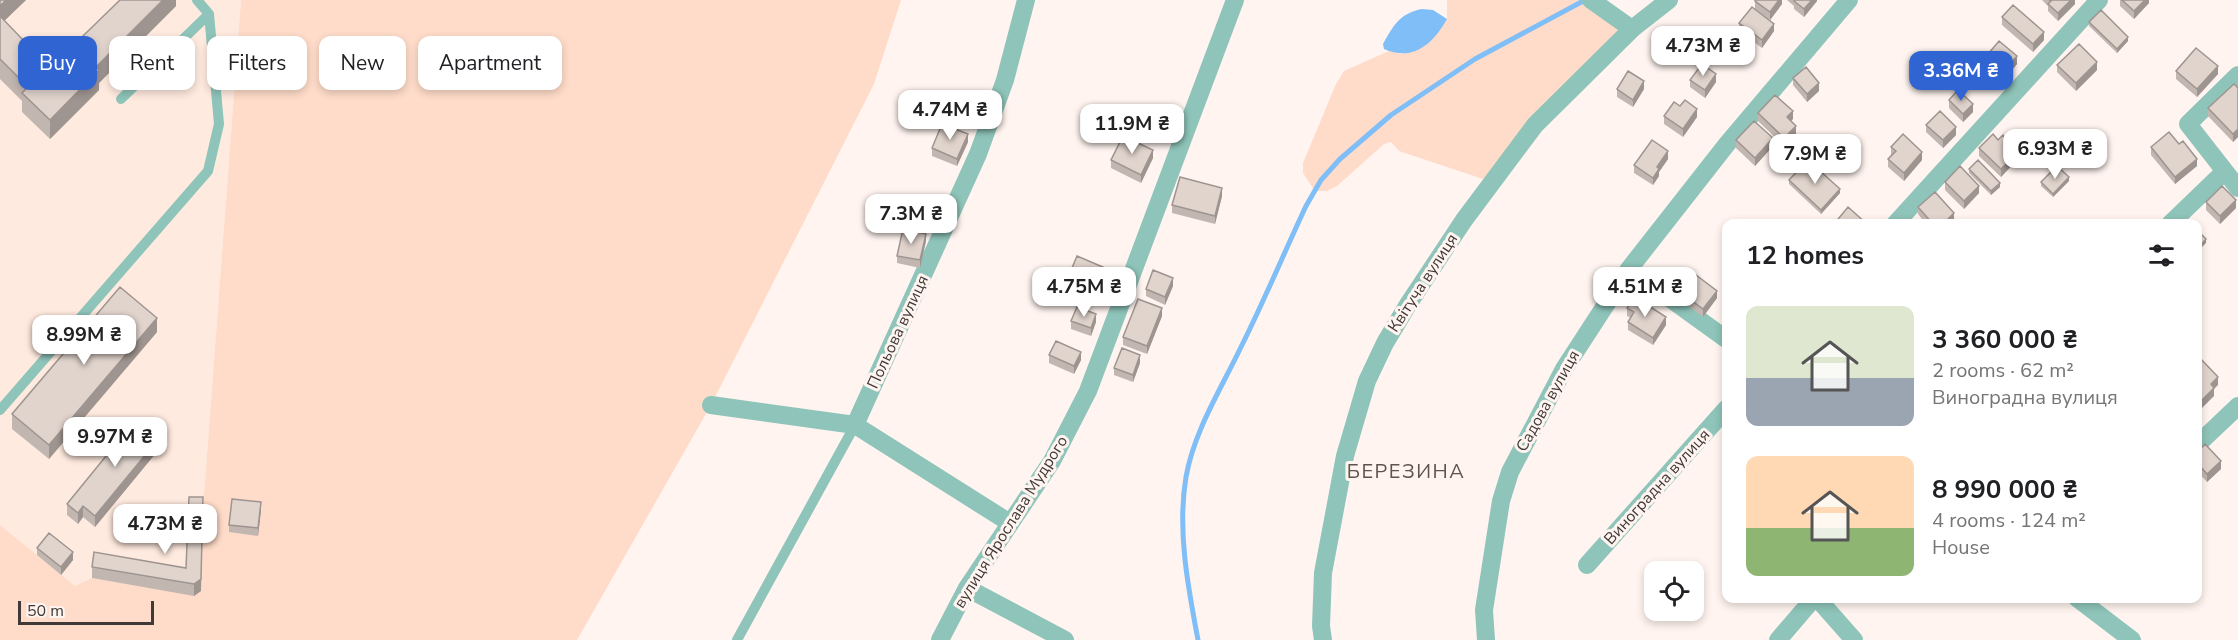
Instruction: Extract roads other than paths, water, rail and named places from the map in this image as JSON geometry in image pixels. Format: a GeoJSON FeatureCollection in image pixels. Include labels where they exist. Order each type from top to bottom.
{"type":"FeatureCollection","features":[{"type":"Feature","properties":{"kind":"street","name":"Польова вулиця"},"geometry":{"type":"LineString","coordinates":[[855,425],[981,145],[1005,80],[1026,0]]}},
{"type":"Feature","properties":{"kind":"street","name":"вулиця Ярослава Мудрого"},"geometry":{"type":"LineString","coordinates":[[940,640],[967,588],[1052,461],[1088,392],[1235,0]]}},
{"type":"Feature","properties":{"kind":"street"},"geometry":{"type":"LineString","coordinates":[[1591,0],[1632,29]]}},
{"type":"Feature","properties":{"kind":"street","name":"Квітуча вулиця"},"geometry":{"type":"LineString","coordinates":[[1323,640],[1321,626],[1323,573],[1345,456],[1367,381],[1385,343],[1464,220],[1535,124],[1632,29],[1669,0]]}},
{"type":"Feature","properties":{"kind":"street"},"geometry":{"type":"LineString","coordinates":[[1900,219],[2099,0]]}},
{"type":"Feature","properties":{"kind":"street","name":"Садова вулиця"},"geometry":{"type":"LineString","coordinates":[[1486,640],[1485,610],[1501,501],[1510,472],[1564,369],[1629,269],[1727,144],[1848,1]]}},
{"type":"Feature","properties":{"kind":"street"},"geometry":{"type":"LineString","coordinates":[[2238,75],[2188,124],[2238,188]]}},
{"type":"Feature","properties":{"kind":"street"},"geometry":{"type":"LineString","coordinates":[[2175,219],[2224,172]]}},
{"type":"Feature","properties":{"kind":"street"},"geometry":{"type":"LineString","coordinates":[[1629,269],[1722,336]]}},
{"type":"Feature","properties":{"kind":"street"},"geometry":{"type":"LineString","coordinates":[[711,405],[855,425],[1010,523]]}},
{"type":"Feature","properties":{"kind":"street"},"geometry":{"type":"LineString","coordinates":[[2202,440],[2238,406]]}},
{"type":"Feature","properties":{"kind":"street","name":"Виноградна вулиця"},"geometry":{"type":"LineString","coordinates":[[1587,565],[1722,414]]}},
{"type":"Feature","properties":{"kind":"street"},"geometry":{"type":"LineString","coordinates":[[967,588],[1065,640]]}},
{"type":"Feature","properties":{"kind":"street"},"geometry":{"type":"LineString","coordinates":[[1778,640],[1811,603]]}},
{"type":"Feature","properties":{"kind":"street"},"geometry":{"type":"LineString","coordinates":[[1821,603],[1854,640]]}},
{"type":"Feature","properties":{"kind":"street"},"geometry":{"type":"LineString","coordinates":[[2084,603],[2132,640]]}},
{"type":"Feature","properties":{"kind":"lane"},"geometry":{"type":"LineString","coordinates":[[0,410],[208,171],[219,124],[209,14],[196,0]]}},
{"type":"Feature","properties":{"kind":"lane"},"geometry":{"type":"LineString","coordinates":[[121,99],[209,14]]}},
{"type":"Feature","properties":{"kind":"lane"},"geometry":{"type":"LineString","coordinates":[[737,640],[855,425]]}},
{"type":"Feature","properties":{"kind":"water"},"geometry":{"type":"Polygon","coordinates":[[[1422,9],[1433,10],[1447,19],[1429,43],[1413,52],[1394,52],[1384,49],[1383,44],[1398,21],[1422,9]]]}},
{"type":"Feature","properties":{"kind":"waterway"},"geometry":{"type":"LineString","coordinates":[[1198,640],[1187,579],[1183,538],[1184,497],[1190,460],[1209,410],[1306,206],[1321,180],[1340,159],[1391,115],[1475,59],[1585,0]]}},
{"type":"Feature","properties":{"kind":"district","name":"БЕРЕЗИНА"},"geometry":{"type":"Point","coordinates":[1406,471]}}]}
